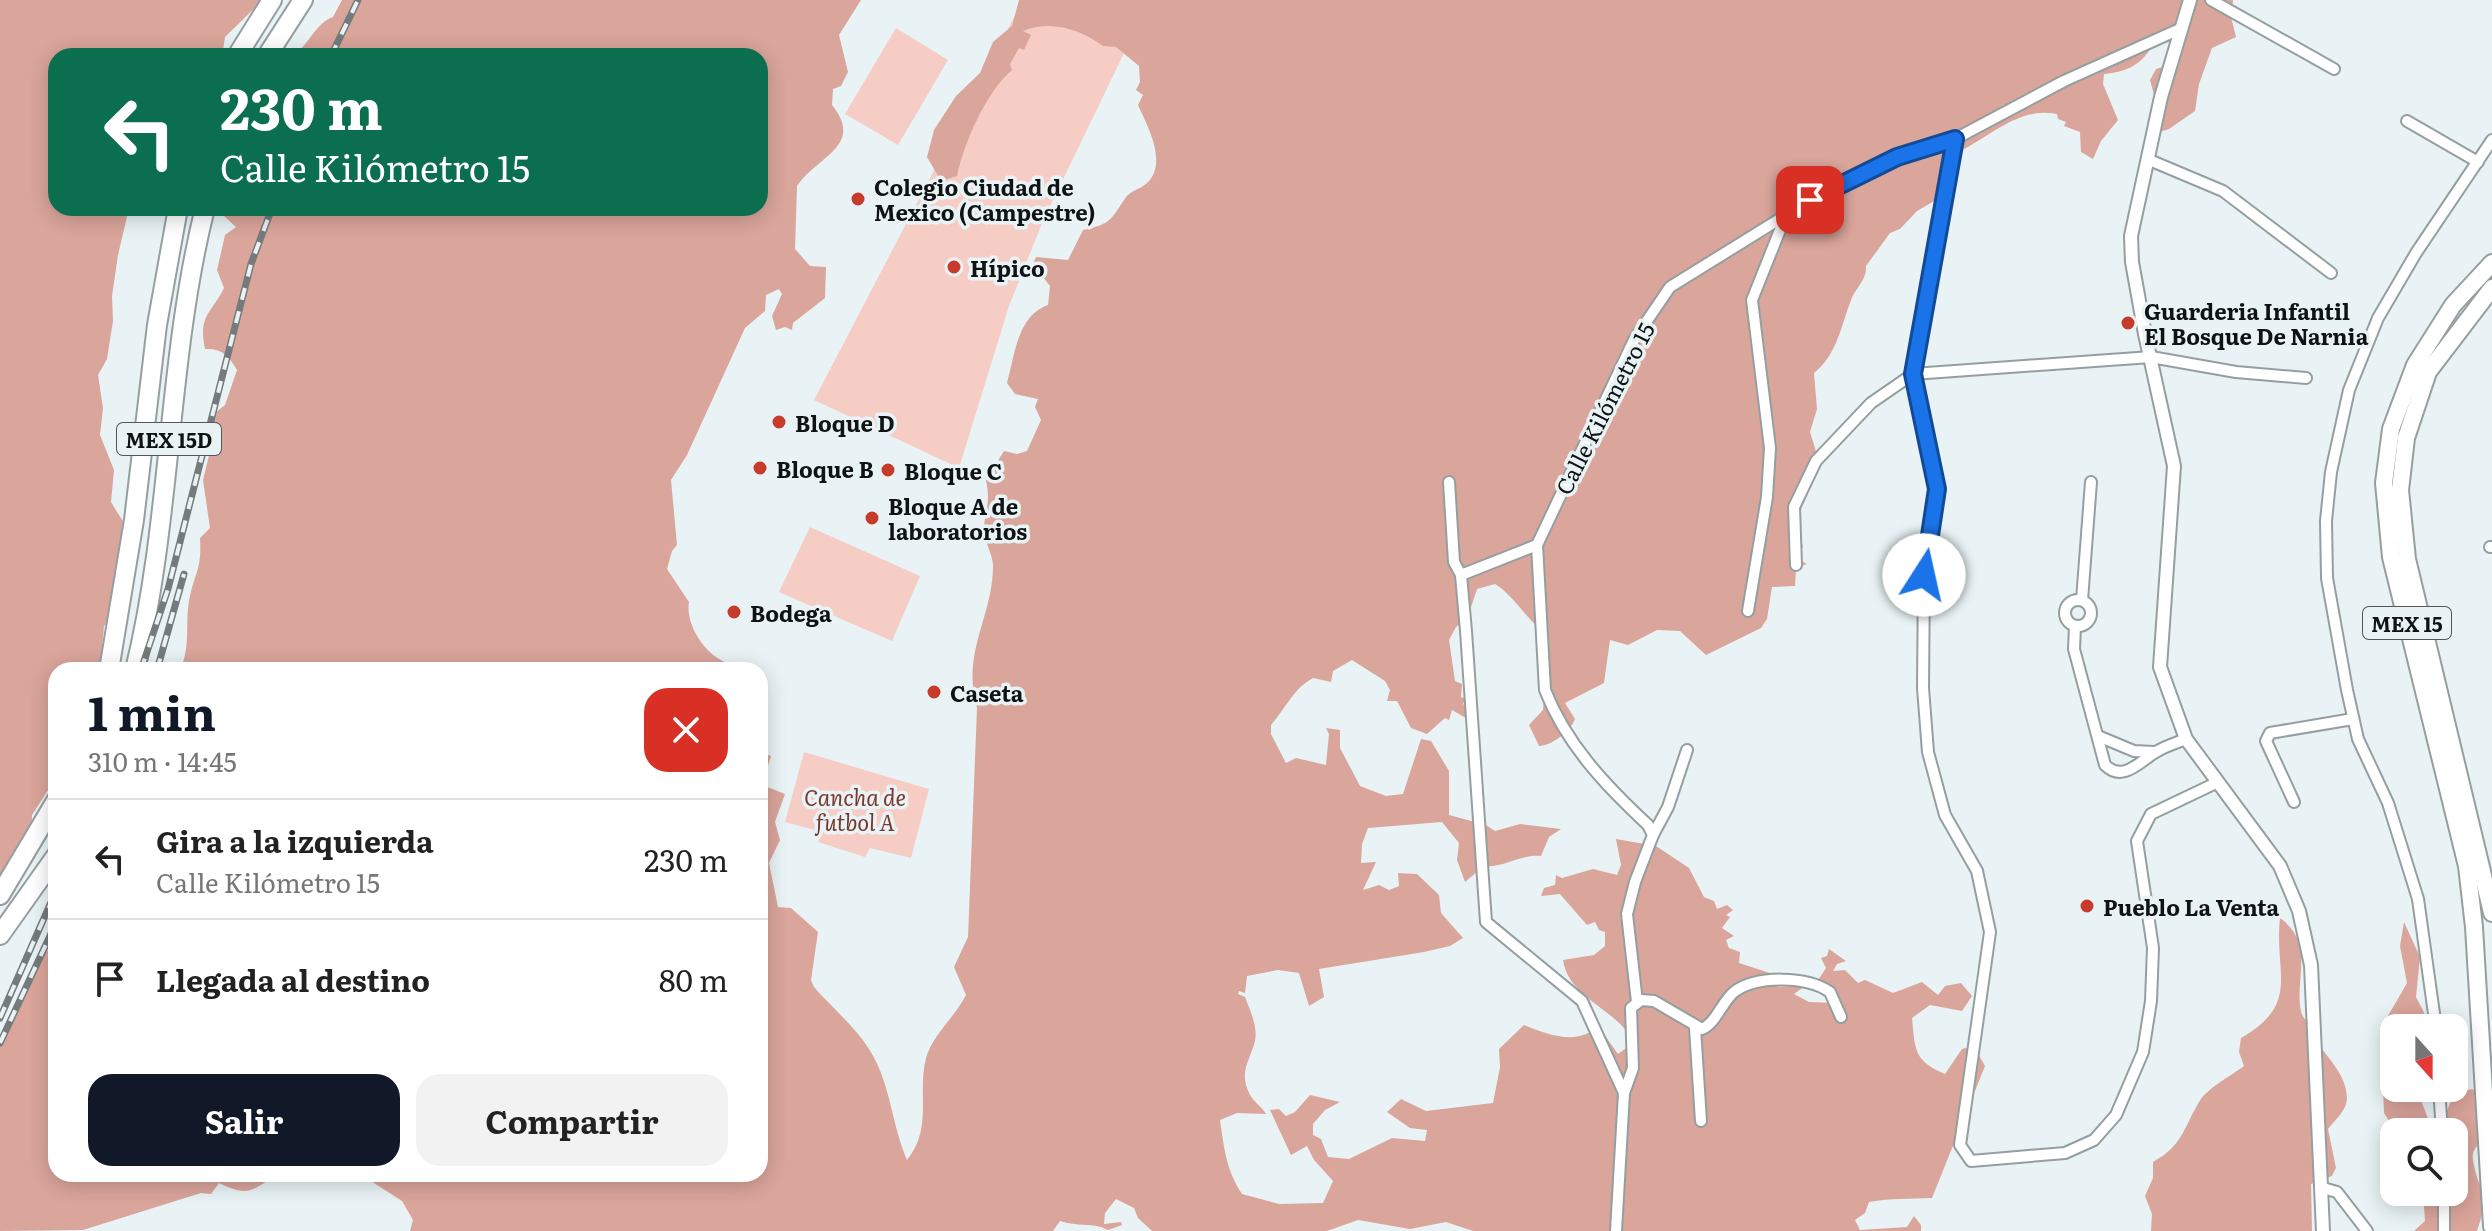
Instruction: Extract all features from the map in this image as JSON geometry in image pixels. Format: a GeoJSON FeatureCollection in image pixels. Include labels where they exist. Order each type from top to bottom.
{"type":"FeatureCollection","features":[{"type":"Feature","properties":{"kind":"highway"},"geometry":{"type":"LineString","coordinates":[[242,48],[272,0]]}},
{"type":"Feature","properties":{"kind":"highway"},"geometry":{"type":"LineString","coordinates":[[272,48],[303,0]]}},
{"type":"Feature","properties":{"kind":"highway","name":"MEX 15D"},"geometry":{"type":"LineString","coordinates":[[110,662],[134,520],[157,325],[177,216]]}},
{"type":"Feature","properties":{"kind":"highway","name":"MEX 15D"},"geometry":{"type":"LineString","coordinates":[[136,662],[159,525],[181,331],[203,216]]}},
{"type":"Feature","properties":{"kind":"highway"},"geometry":{"type":"LineString","coordinates":[[0,895],[48,814]]}},
{"type":"Feature","properties":{"kind":"highway"},"geometry":{"type":"LineString","coordinates":[[0,935],[48,867]]}},
{"type":"Feature","properties":{"kind":"main road","name":"MEX 15"},"geometry":{"type":"LineString","coordinates":[[2492,263],[2453,305],[2415,365],[2391,429],[2384,483],[2391,557],[2467,866],[2476,954],[2492,1226]]}},
{"type":"Feature","properties":{"kind":"main road","name":"MEX 15"},"geometry":{"type":"LineString","coordinates":[[2492,288],[2428,372],[2406,438],[2400,490],[2407,559],[2492,913]]}},
{"type":"Feature","properties":{"kind":"street"},"geometry":{"type":"LineString","coordinates":[[2190,0],[2147,159],[2131,236],[2132,262],[2174,466],[2160,667],[2186,739],[2280,866],[2307,939],[2323,1231]]}},
{"type":"Feature","properties":{"kind":"street"},"geometry":{"type":"LineString","coordinates":[[2211,0],[2334,69]]}},
{"type":"Feature","properties":{"kind":"street","name":"Calle Kilómetro 15"},"geometry":{"type":"LineString","coordinates":[[1537,545],[1634,340],[1670,287],[1833,186],[1897,157],[1955,139],[2064,81],[2182,28]]}},
{"type":"Feature","properties":{"kind":"street"},"geometry":{"type":"LineString","coordinates":[[2407,121],[2478,162]]}},
{"type":"Feature","properties":{"kind":"street"},"geometry":{"type":"LineString","coordinates":[[1955,139],[1913,374],[1937,489],[1924,575],[1923,688],[1928,752],[1945,815],[1977,871],[1990,932],[1960,1145],[1971,1161],[2065,1153],[2094,1140],[2116,1115],[2143,1052],[2151,1001],[2153,948],[2137,841],[2151,814],[2216,783]]}},
{"type":"Feature","properties":{"kind":"street"},"geometry":{"type":"LineString","coordinates":[[2434,1014],[2418,899],[2388,803],[2358,739],[2353,719],[2327,578],[2326,521],[2349,390],[2378,318],[2402,276],[2492,140]]}},
{"type":"Feature","properties":{"kind":"street"},"geometry":{"type":"LineString","coordinates":[[2147,159],[2223,191],[2331,273]]}},
{"type":"Feature","properties":{"kind":"street"},"geometry":{"type":"LineString","coordinates":[[1748,611],[1767,497],[1770,448],[1752,300],[1787,213]]}},
{"type":"Feature","properties":{"kind":"street"},"geometry":{"type":"LineString","coordinates":[[1796,565],[1794,507],[1816,461],[1871,403],[1913,374],[2151,357],[2236,372],[2306,378]]}},
{"type":"Feature","properties":{"kind":"street"},"geometry":{"type":"LineString","coordinates":[[1449,482],[1454,562],[1461,575],[1466,631],[1486,922],[1582,1001],[1624,1093]]}},
{"type":"Feature","properties":{"kind":"street"},"geometry":{"type":"LineString","coordinates":[[2082,600],[2069,603],[2065,610],[2065,616],[2075,626],[2082,626],[2091,616],[2091,609],[2082,600],[2091,482]]}},
{"type":"Feature","properties":{"kind":"street"},"geometry":{"type":"LineString","coordinates":[[1461,575],[1537,545],[1545,690],[1595,773],[1648,825],[1653,835]]}},
{"type":"Feature","properties":{"kind":"street"},"geometry":{"type":"LineString","coordinates":[[2075,626],[2074,649],[2105,765],[2118,772],[2139,766],[2154,752],[2186,739]]}},
{"type":"Feature","properties":{"kind":"street"},"geometry":{"type":"LineString","coordinates":[[2294,802],[2266,741],[2270,733],[2353,719]]}},
{"type":"Feature","properties":{"kind":"street"},"geometry":{"type":"LineString","coordinates":[[2098,736],[2134,751],[2154,752]]}},
{"type":"Feature","properties":{"kind":"street"},"geometry":{"type":"LineString","coordinates":[[1637,1002],[1627,914],[1635,882],[1653,835],[1668,807],[1687,750]]}},
{"type":"Feature","properties":{"kind":"street"},"geometry":{"type":"LineString","coordinates":[[1616,1231],[1624,1093],[1633,1068],[1631,1008],[1637,1002],[1654,1001],[1695,1028],[1709,1025],[1732,993],[1746,985],[1788,980],[1824,987],[1834,996],[1841,1017]]}},
{"type":"Feature","properties":{"kind":"street"},"geometry":{"type":"LineString","coordinates":[[1695,1028],[1701,1121]]}},
{"type":"Feature","properties":{"kind":"street"},"geometry":{"type":"LineString","coordinates":[[2323,1188],[2337,1192],[2367,1231]]}},
{"type":"Feature","properties":{"kind":"street"},"geometry":{"type":"LineString","coordinates":[[2444,1206],[2444,1231]]}},
{"type":"Feature","properties":{"kind":"green space","name":"Hípico"},"geometry":{"type":"Polygon","coordinates":[[[1023,0],[1126,49],[1043,221],[1009,306],[959,468],[814,400],[1023,0]]]}},
{"type":"Feature","properties":{"kind":"green space"},"geometry":{"type":"Polygon","coordinates":[[[896,28],[948,60],[898,145],[845,114],[896,28]]]}},
{"type":"Feature","properties":{"kind":"green space"},"geometry":{"type":"Polygon","coordinates":[[[810,527],[920,576],[892,641],[779,592],[810,527]]]}},
{"type":"Feature","properties":{"kind":"green space","name":"Cancha de futbol A"},"geometry":{"type":"Polygon","coordinates":[[[804,752],[929,789],[911,858],[870,848],[865,857],[818,842],[822,832],[785,822],[804,752]]]}},
{"type":"Feature","properties":{"kind":"shaded area"},"geometry":{"type":"Polygon","coordinates":[[[0,0],[263,0],[225,37],[223,48],[48,48],[48,216],[127,216],[112,296],[113,321],[107,359],[98,375],[103,408],[100,435],[114,470],[111,502],[124,523],[123,555],[116,569],[117,588],[110,620],[104,626],[101,662],[48,662],[48,790],[32,815],[31,842],[0,875],[0,0]]]}},
{"type":"Feature","properties":{"kind":"shaded area"},"geometry":{"type":"Polygon","coordinates":[[[342,0],[861,0],[839,35],[848,72],[841,86],[833,89],[832,105],[841,119],[841,141],[797,186],[795,249],[810,266],[826,267],[825,298],[793,323],[792,330],[785,327],[776,330],[772,316],[782,294],[779,289],[766,295],[765,311],[745,328],[687,455],[671,480],[677,545],[667,569],[689,602],[690,620],[699,638],[712,654],[726,662],[183,662],[188,609],[199,565],[200,538],[210,528],[203,480],[214,435],[211,416],[225,405],[237,370],[224,354],[205,349],[203,338],[207,316],[224,288],[217,270],[225,235],[236,227],[224,216],[768,216],[768,48],[302,48],[321,24],[333,17],[342,0]]]}},
{"type":"Feature","properties":{"kind":"shaded area"},"geometry":{"type":"Polygon","coordinates":[[[1019,0],[2233,0],[2231,17],[2236,37],[2212,48],[2199,84],[2195,111],[2169,129],[2156,133],[2158,110],[2150,80],[2156,69],[2172,64],[2172,42],[2155,42],[2134,66],[2104,74],[2103,84],[2118,120],[2101,141],[2093,159],[2081,152],[2080,132],[2064,126],[2066,122],[2058,119],[2057,114],[2043,113],[2017,119],[1956,153],[1957,181],[1941,197],[1917,211],[1900,229],[1890,233],[1866,266],[1833,349],[1814,373],[1817,409],[1810,432],[1818,458],[1814,479],[1797,519],[1803,547],[1795,557],[1807,564],[1796,568],[1795,586],[1772,587],[1767,619],[1761,628],[1706,655],[1680,631],[1657,630],[1628,645],[1610,640],[1604,683],[1565,703],[1575,719],[1573,724],[1555,741],[1539,746],[1529,725],[1543,710],[1545,683],[1539,629],[1495,584],[1477,589],[1467,619],[1456,627],[1449,640],[1455,681],[1462,684],[1461,697],[1469,700],[1463,703],[1471,721],[1452,710],[1449,720],[1445,718],[1427,734],[1411,728],[1397,701],[1387,701],[1390,690],[1385,681],[1352,660],[1333,671],[1331,682],[1313,678],[1306,682],[1271,725],[1271,734],[1286,763],[1296,758],[1326,765],[1329,734],[1326,728],[1340,730],[1340,748],[1360,786],[1386,796],[1403,794],[1421,739],[1431,741],[1449,771],[1449,815],[1486,825],[1495,831],[1520,824],[1561,829],[1549,837],[1541,856],[1484,866],[1465,882],[1457,860],[1459,843],[1442,822],[1368,828],[1362,844],[1361,863],[1376,862],[1363,890],[1379,885],[1389,890],[1399,886],[1398,873],[1417,874],[1439,895],[1441,913],[1463,938],[1450,946],[1424,952],[1319,969],[1324,997],[1309,1006],[1299,973],[1278,970],[1247,976],[1245,993],[1239,991],[1238,994],[1245,997],[1256,1036],[1245,1080],[1250,1095],[1266,1114],[1237,1113],[1220,1120],[1229,1167],[1242,1194],[1279,1204],[1323,1203],[1333,1181],[1314,1160],[1307,1146],[1291,1155],[1270,1110],[1279,1109],[1286,1116],[1295,1112],[1310,1095],[1340,1102],[1325,1110],[1313,1124],[1313,1135],[1321,1139],[1328,1157],[1349,1159],[1392,1138],[1425,1141],[1427,1130],[1410,1128],[1387,1112],[1401,1099],[1426,1111],[1493,1103],[1500,1067],[1499,1049],[1524,1025],[1562,1037],[1581,1036],[1598,1026],[1618,1054],[1626,1048],[1628,1033],[1581,992],[1566,972],[1563,960],[1594,955],[1605,946],[1605,932],[1599,930],[1595,922],[1587,925],[1560,894],[1541,896],[1544,888],[1555,885],[1556,875],[1562,878],[1593,869],[1617,875],[1621,865],[1616,839],[1656,846],[1689,868],[1704,897],[1714,901],[1717,909],[1727,905],[1733,910],[1726,915],[1730,917],[1722,928],[1734,936],[1726,940],[1729,948],[1740,952],[1739,963],[1773,974],[1777,987],[1805,986],[1794,994],[1809,1002],[1835,1003],[1817,982],[1826,968],[1821,958],[1827,956],[1829,949],[1846,961],[1837,964],[1833,971],[1845,970],[1858,983],[1865,980],[1893,993],[1922,982],[1938,995],[1945,986],[1961,983],[1972,996],[1962,1011],[1930,1005],[1912,1018],[1918,1053],[1927,1064],[1945,1074],[1962,1049],[1974,1046],[1985,1066],[1932,1198],[1869,1202],[1865,1213],[1855,1220],[1860,1230],[1907,1227],[1914,1216],[1921,1225],[1921,1231],[1473,1231],[1446,1222],[1410,1229],[1358,1220],[1327,1231],[1152,1231],[1138,1218],[1134,1208],[1116,1199],[1105,1213],[1104,1224],[1121,1222],[1122,1225],[1108,1230],[1060,1221],[1053,1231],[410,1231],[413,1220],[402,1201],[372,1182],[768,1182],[768,787],[785,794],[775,822],[780,840],[769,863],[778,907],[791,908],[818,932],[811,980],[814,987],[852,1027],[872,1054],[907,1160],[915,1148],[922,1123],[924,1072],[929,1049],[966,995],[954,967],[968,937],[977,708],[973,669],[992,584],[992,557],[984,534],[988,501],[986,480],[1004,451],[1017,454],[1027,451],[1041,420],[1035,407],[1038,399],[1015,394],[1007,383],[1024,327],[1038,310],[1048,305],[1050,286],[1033,264],[1036,257],[1068,260],[1083,230],[1110,220],[1128,195],[1147,183],[1156,165],[1154,145],[1138,105],[1143,95],[1136,90],[1140,82],[1139,66],[1116,47],[1103,46],[1086,35],[1066,28],[1044,26],[1023,31],[1031,35],[1024,50],[1019,48],[1010,64],[1012,70],[993,91],[977,119],[957,176],[941,181],[927,157],[934,130],[956,96],[980,73],[993,42],[1012,26],[1019,0]]]}},
{"type":"Feature","properties":{"kind":"shaded area"},"geometry":{"type":"Polygon","coordinates":[[[2280,918],[2291,928],[2301,950],[2302,1013],[2340,1075],[2347,1098],[2343,1111],[2328,1129],[2336,1168],[2332,1176],[2311,1184],[2312,1231],[2151,1231],[2152,1214],[2145,1196],[2153,1178],[2153,1162],[2177,1143],[2203,1097],[2244,1066],[2239,1052],[2241,1038],[2260,1025],[2278,1000],[2281,986],[2280,918]]]}},
{"type":"Feature","properties":{"kind":"shaded area"},"geometry":{"type":"Polygon","coordinates":[[[2404,922],[2420,957],[2416,997],[2425,1014],[2389,1014],[2407,983],[2400,946],[2404,922]]]}},
{"type":"Feature","properties":{"kind":"shaded area"},"geometry":{"type":"Polygon","coordinates":[[[48,950],[48,1182],[266,1182],[245,1191],[219,1183],[211,1194],[201,1193],[83,1230],[0,1231],[0,1039],[30,975],[48,950]]]}},
{"type":"Feature","properties":{"kind":"shaded area"},"geometry":{"type":"Polygon","coordinates":[[[2473,1089],[2486,1125],[2473,1156],[2484,1200],[2477,1231],[2414,1231],[2425,1221],[2424,1206],[2468,1206],[2468,1118],[2446,1118],[2445,1115],[2451,1102],[2468,1102],[2468,1090],[2473,1089]]]}},
{"type":"Feature","properties":{"kind":"shaded area"},"geometry":{"type":"Polygon","coordinates":[[[2384,1102],[2422,1102],[2428,1118],[2387,1118],[2384,1102]]]}},
{"type":"Feature","properties":{"kind":"railway"},"geometry":{"type":"LineString","coordinates":[[335,48],[358,0]]}},
{"type":"Feature","properties":{"kind":"railway"},"geometry":{"type":"LineString","coordinates":[[144,662],[168,589],[251,264],[269,216]]}},
{"type":"Feature","properties":{"kind":"railway"},"geometry":{"type":"LineString","coordinates":[[159,662],[184,574]]}},
{"type":"Feature","properties":{"kind":"railway"},"geometry":{"type":"LineString","coordinates":[[0,1018],[48,909]]}},
{"type":"Feature","properties":{"kind":"railway"},"geometry":{"type":"LineString","coordinates":[[0,1043],[48,940]]}},
{"type":"Feature","properties":{"kind":"place","name":"Colegio Ciudad de Mexico (Campestre)"},"geometry":{"type":"Point","coordinates":[858,199]}},
{"type":"Feature","properties":{"kind":"place","name":"Hípico"},"geometry":{"type":"Point","coordinates":[954,267]}},
{"type":"Feature","properties":{"kind":"place","name":"Guarderia Infantil El Bosque De Narnia"},"geometry":{"type":"Point","coordinates":[2128,323]}},
{"type":"Feature","properties":{"kind":"place","name":"Bloque D"},"geometry":{"type":"Point","coordinates":[779,422]}},
{"type":"Feature","properties":{"kind":"place","name":"Bloque B"},"geometry":{"type":"Point","coordinates":[760,468]}},
{"type":"Feature","properties":{"kind":"place","name":"Bloque C"},"geometry":{"type":"Point","coordinates":[888,470]}},
{"type":"Feature","properties":{"kind":"place","name":"Bloque A de laboratorios"},"geometry":{"type":"Point","coordinates":[872,518]}},
{"type":"Feature","properties":{"kind":"place","name":"Bodega"},"geometry":{"type":"Point","coordinates":[734,612]}},
{"type":"Feature","properties":{"kind":"place","name":"Caseta"},"geometry":{"type":"Point","coordinates":[934,692]}},
{"type":"Feature","properties":{"kind":"place","name":"Pueblo La Venta"},"geometry":{"type":"Point","coordinates":[2087,906]}},
{"type":"Feature","properties":{"kind":"route"},"geometry":{"type":"LineString","coordinates":[[1810,200],[1897,157],[1955,139],[1913,374],[1937,489],[1924,575]]}}]}
